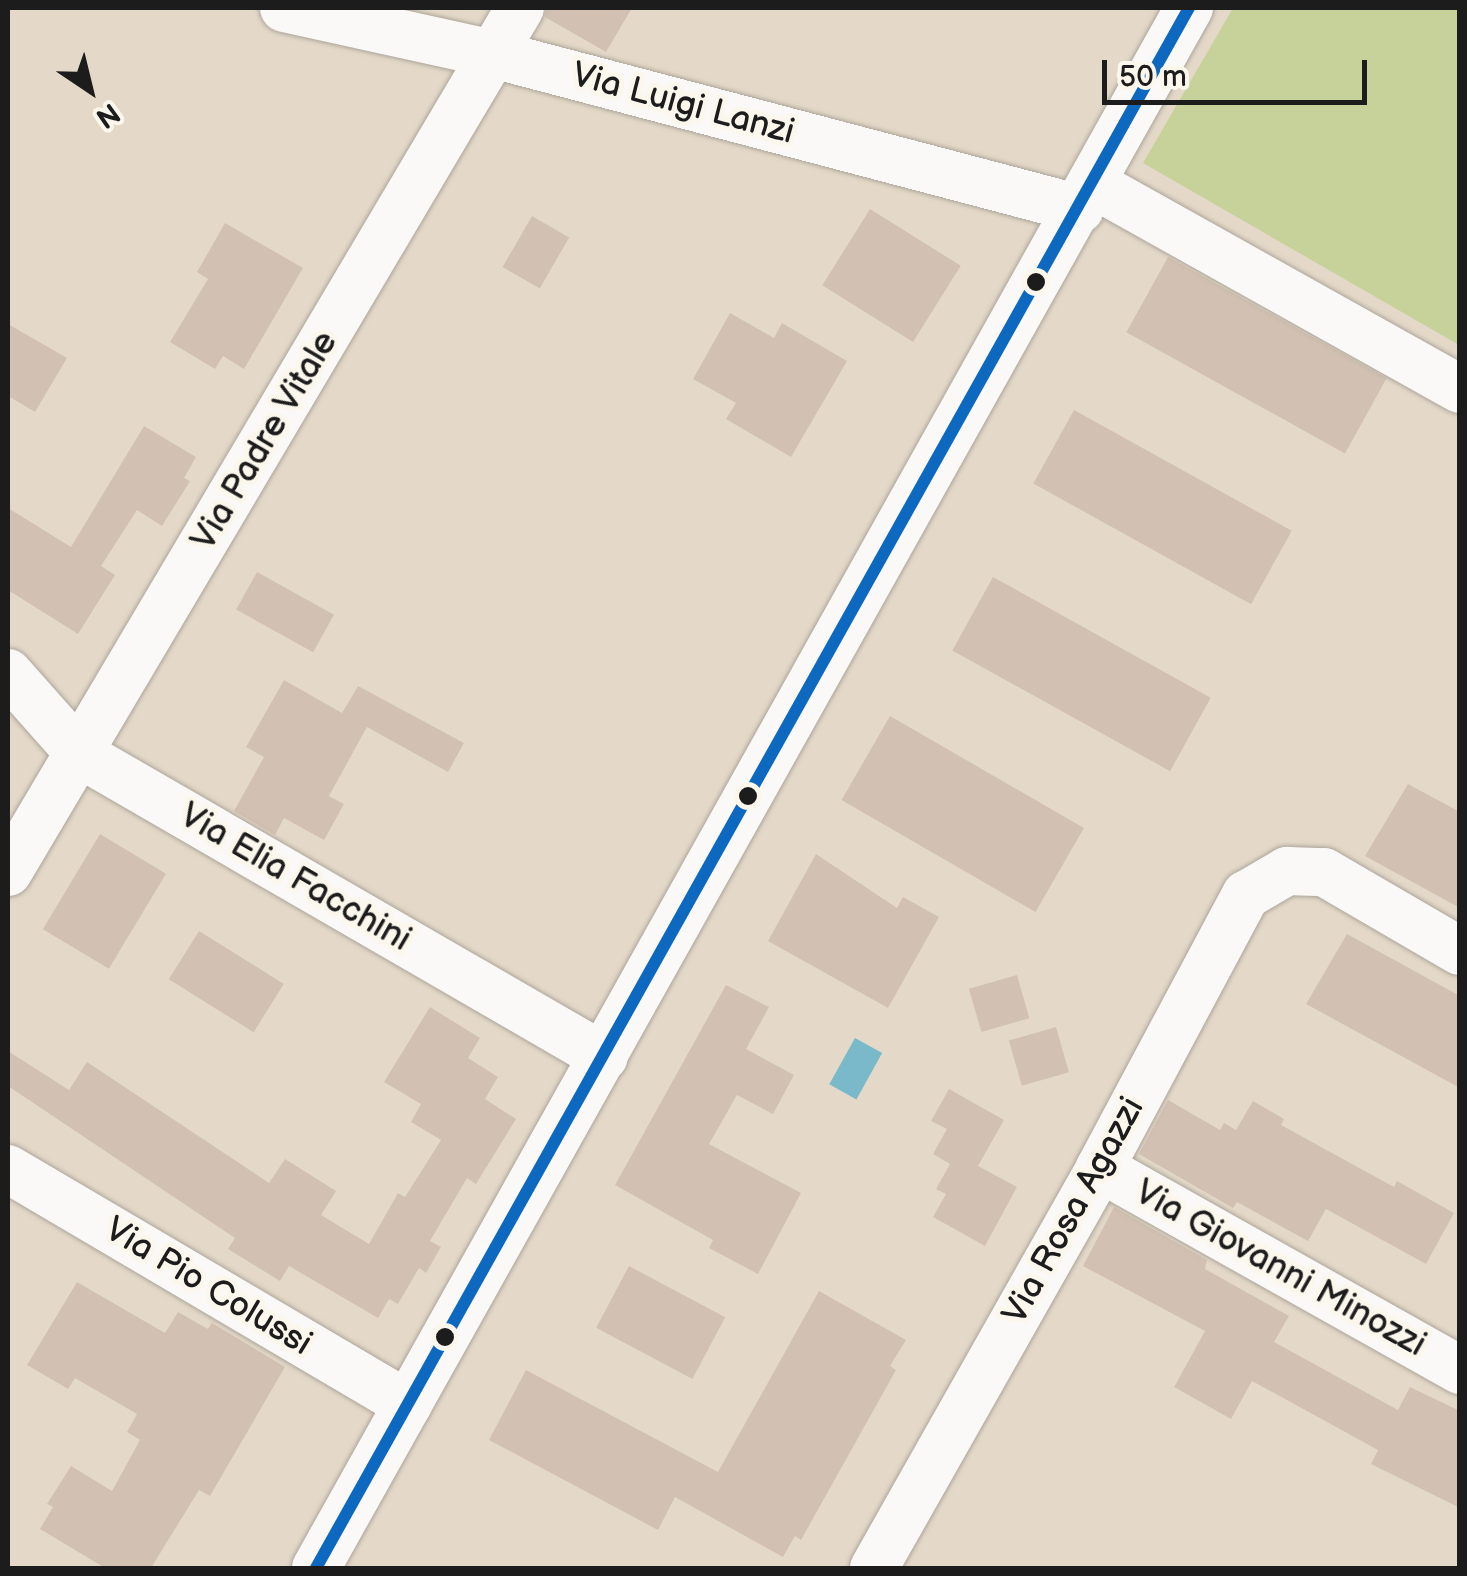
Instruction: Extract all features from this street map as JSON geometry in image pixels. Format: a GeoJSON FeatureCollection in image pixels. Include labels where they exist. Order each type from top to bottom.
{"type":"FeatureCollection","features":[{"type":"Feature","properties":{"kind":"street","name":"Via Luigi Lanzi"},"geometry":{"type":"LineString","coordinates":[[284,8],[1086,196],[1460,389]]}},
{"type":"Feature","properties":{"kind":"street","name":"Via Padre Vitale"},"geometry":{"type":"LineString","coordinates":[[8,872],[520,8]]}},
{"type":"Feature","properties":{"kind":"street"},"geometry":{"type":"LineString","coordinates":[[316,1568],[1188,8]]}},
{"type":"Feature","properties":{"kind":"street","name":"Via Elia Facchini"},"geometry":{"type":"LineString","coordinates":[[8,674],[80,754],[604,1057]]}},
{"type":"Feature","properties":{"kind":"street","name":"Via Rosa Agazzi"},"geometry":{"type":"LineString","coordinates":[[874,1568],[1100,1168],[1236,908],[1259,883],[1287,871],[1313,869],[1338,877],[1460,951]]}},
{"type":"Feature","properties":{"kind":"street","name":"Via Giovanni Minozzi"},"geometry":{"type":"LineString","coordinates":[[1100,1168],[1460,1370]]}},
{"type":"Feature","properties":{"kind":"street","name":"Via Pio Colussi"},"geometry":{"type":"LineString","coordinates":[[8,1169],[408,1405]]}},
{"type":"Feature","properties":{"kind":"green space"},"geometry":{"type":"Polygon","coordinates":[[[1233,8],[1459,8],[1459,345],[1143,163],[1233,8]]]}},
{"type":"Feature","properties":{"kind":"water"},"geometry":{"type":"Polygon","coordinates":[[[855,1038],[882,1053],[856,1099],[829,1084],[855,1038]]]}},
{"type":"Feature","properties":{"kind":"building"},"geometry":{"type":"Polygon","coordinates":[[[547,8],[632,8],[606,52],[545,17],[547,8]]]}},
{"type":"Feature","properties":{"kind":"building"},"geometry":{"type":"Polygon","coordinates":[[[870,209],[961,266],[913,342],[822,285],[870,209]]]}},
{"type":"Feature","properties":{"kind":"building"},"geometry":{"type":"Polygon","coordinates":[[[532,216],[569,238],[540,289],[502,267],[532,216]]]}},
{"type":"Feature","properties":{"kind":"building"},"geometry":{"type":"Polygon","coordinates":[[[225,223],[303,268],[244,369],[223,356],[215,369],[170,342],[208,279],[197,272],[225,223]]]}},
{"type":"Feature","properties":{"kind":"building"},"geometry":{"type":"Polygon","coordinates":[[[1168,257],[1387,378],[1345,453],[1126,332],[1168,257]]]}},
{"type":"Feature","properties":{"kind":"building"},"geometry":{"type":"Polygon","coordinates":[[[730,313],[774,338],[782,323],[847,361],[791,457],[726,419],[736,403],[693,379],[730,313]]]}},
{"type":"Feature","properties":{"kind":"building"},"geometry":{"type":"Polygon","coordinates":[[[8,324],[67,358],[35,412],[8,396],[8,324]]]}},
{"type":"Feature","properties":{"kind":"building"},"geometry":{"type":"Polygon","coordinates":[[[1074,410],[1292,531],[1251,604],[1033,483],[1074,410]]]}},
{"type":"Feature","properties":{"kind":"building"},"geometry":{"type":"Polygon","coordinates":[[[144,426],[196,457],[184,478],[190,481],[162,526],[137,510],[101,566],[115,575],[78,634],[8,590],[8,508],[71,547],[144,426]]]}},
{"type":"Feature","properties":{"kind":"building"},"geometry":{"type":"Polygon","coordinates":[[[257,572],[334,615],[313,652],[236,610],[257,572]]]}},
{"type":"Feature","properties":{"kind":"building"},"geometry":{"type":"Polygon","coordinates":[[[993,577],[1211,698],[1170,771],[952,650],[993,577]]]}},
{"type":"Feature","properties":{"kind":"building"},"geometry":{"type":"Polygon","coordinates":[[[284,680],[342,713],[358,686],[464,743],[448,772],[367,727],[329,796],[344,804],[324,840],[284,818],[275,835],[234,811],[264,757],[246,747],[284,680]]]}},
{"type":"Feature","properties":{"kind":"building"},"geometry":{"type":"Polygon","coordinates":[[[890,716],[1084,828],[1035,912],[842,800],[890,716]]]}},
{"type":"Feature","properties":{"kind":"building"},"geometry":{"type":"Polygon","coordinates":[[[1408,784],[1460,812],[1460,908],[1365,856],[1408,784]]]}},
{"type":"Feature","properties":{"kind":"building"},"geometry":{"type":"Polygon","coordinates":[[[100,834],[166,874],[109,969],[43,929],[100,834]]]}},
{"type":"Feature","properties":{"kind":"building"},"geometry":{"type":"Polygon","coordinates":[[[816,854],[897,908],[903,897],[939,917],[888,1008],[768,941],[816,854]]]}},
{"type":"Feature","properties":{"kind":"building"},"geometry":{"type":"Polygon","coordinates":[[[199,931],[284,984],[254,1032],[169,979],[199,931]]]}},
{"type":"Feature","properties":{"kind":"building"},"geometry":{"type":"Polygon","coordinates":[[[1347,934],[1460,996],[1460,1088],[1306,1004],[1347,934]]]}},
{"type":"Feature","properties":{"kind":"building"},"geometry":{"type":"Polygon","coordinates":[[[1017,975],[1029,1018],[981,1032],[969,989],[1017,975]]]}},
{"type":"Feature","properties":{"kind":"building"},"geometry":{"type":"Polygon","coordinates":[[[726,985],[769,1007],[746,1049],[794,1075],[773,1114],[737,1095],[709,1144],[801,1193],[758,1274],[709,1248],[713,1240],[615,1185],[726,985]]]}},
{"type":"Feature","properties":{"kind":"building"},"geometry":{"type":"Polygon","coordinates":[[[430,1007],[480,1038],[468,1058],[498,1077],[485,1099],[516,1119],[476,1184],[467,1178],[430,1241],[441,1247],[426,1273],[419,1268],[398,1304],[389,1299],[378,1318],[289,1266],[280,1281],[228,1249],[235,1238],[8,1086],[8,1051],[69,1090],[87,1062],[269,1183],[285,1159],[336,1191],[321,1215],[369,1244],[398,1193],[405,1197],[441,1140],[411,1122],[421,1104],[384,1082],[430,1007]]]}},
{"type":"Feature","properties":{"kind":"building"},"geometry":{"type":"Polygon","coordinates":[[[1056,1027],[1069,1072],[1022,1086],[1009,1041],[1056,1027]]]}},
{"type":"Feature","properties":{"kind":"building"},"geometry":{"type":"Polygon","coordinates":[[[949,1089],[1004,1120],[978,1166],[1017,1187],[985,1246],[933,1217],[946,1194],[936,1189],[950,1164],[933,1154],[947,1129],[931,1121],[949,1089]]]}},
{"type":"Feature","properties":{"kind":"building"},"geometry":{"type":"Polygon","coordinates":[[[1168,1100],[1220,1130],[1224,1123],[1236,1130],[1253,1101],[1284,1119],[1281,1125],[1394,1187],[1397,1181],[1454,1213],[1426,1264],[1326,1209],[1308,1241],[1237,1202],[1233,1208],[1139,1154],[1168,1100]]]}},
{"type":"Feature","properties":{"kind":"building"},"geometry":{"type":"Polygon","coordinates":[[[1114,1207],[1207,1260],[1205,1269],[1289,1316],[1274,1342],[1398,1410],[1410,1387],[1460,1411],[1460,1508],[1371,1464],[1378,1450],[1252,1381],[1231,1419],[1174,1387],[1205,1331],[1083,1266],[1114,1207]]]}},
{"type":"Feature","properties":{"kind":"building"},"geometry":{"type":"Polygon","coordinates":[[[629,1266],[725,1317],[692,1379],[596,1328],[629,1266]]]}},
{"type":"Feature","properties":{"kind":"building"},"geometry":{"type":"Polygon","coordinates":[[[77,1282],[165,1333],[178,1312],[208,1329],[212,1323],[285,1367],[210,1496],[199,1490],[151,1568],[105,1568],[40,1529],[53,1507],[47,1504],[71,1466],[112,1491],[140,1440],[127,1432],[137,1414],[75,1378],[68,1389],[27,1365],[77,1282]]]}},
{"type":"Feature","properties":{"kind":"building"},"geometry":{"type":"Polygon","coordinates":[[[819,1291],[906,1340],[890,1366],[896,1370],[801,1540],[795,1536],[783,1557],[675,1497],[658,1530],[489,1440],[526,1370],[718,1472],[819,1291]]]}},
{"type":"Feature","properties":{"kind":"transit line"},"geometry":{"type":"LineString","coordinates":[[316,1568],[1189,8]]}}]}
